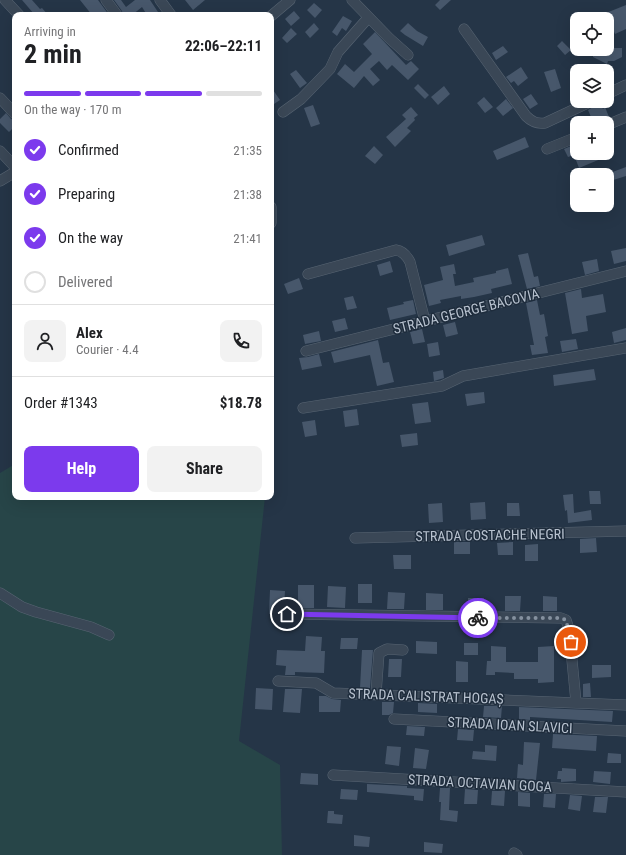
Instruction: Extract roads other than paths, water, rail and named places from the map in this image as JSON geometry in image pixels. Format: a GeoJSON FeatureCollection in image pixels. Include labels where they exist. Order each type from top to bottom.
{"type":"FeatureCollection","features":[{"type":"Feature","properties":{"kind":"street"},"geometry":{"type":"LineString","coordinates":[[5,0],[16,12]]}},
{"type":"Feature","properties":{"kind":"street"},"geometry":{"type":"LineString","coordinates":[[106,0],[115,12]]}},
{"type":"Feature","properties":{"kind":"street"},"geometry":{"type":"LineString","coordinates":[[160,0],[169,12]]}},
{"type":"Feature","properties":{"kind":"street"},"geometry":{"type":"LineString","coordinates":[[274,13],[290,0]]}},
{"type":"Feature","properties":{"kind":"street"},"geometry":{"type":"LineString","coordinates":[[352,0],[368,18],[408,55]]}},
{"type":"Feature","properties":{"kind":"street"},"geometry":{"type":"LineString","coordinates":[[283,112],[301,98],[330,69],[338,52],[368,18]]}},
{"type":"Feature","properties":{"kind":"street"},"geometry":{"type":"LineString","coordinates":[[464,29],[531,121],[540,124],[545,123],[577,108]]}},
{"type":"Feature","properties":{"kind":"street"},"geometry":{"type":"LineString","coordinates":[[614,91],[626,85]]}},
{"type":"Feature","properties":{"kind":"street"},"geometry":{"type":"LineString","coordinates":[[0,98],[12,111]]}},
{"type":"Feature","properties":{"kind":"street"},"geometry":{"type":"LineString","coordinates":[[614,122],[626,117]]}},
{"type":"Feature","properties":{"kind":"street"},"geometry":{"type":"LineString","coordinates":[[547,149],[570,140]]}},
{"type":"Feature","properties":{"kind":"street"},"geometry":{"type":"LineString","coordinates":[[0,151],[12,164]]}},
{"type":"Feature","properties":{"kind":"street"},"geometry":{"type":"LineString","coordinates":[[0,181],[12,174]]}},
{"type":"Feature","properties":{"kind":"street"},"geometry":{"type":"LineString","coordinates":[[308,274],[396,250],[401,251],[410,262],[425,321]]}},
{"type":"Feature","properties":{"kind":"street","name":"STRADA GEORGE BACOVIA"},"geometry":{"type":"LineString","coordinates":[[306,351],[626,272]]}},
{"type":"Feature","properties":{"kind":"street"},"geometry":{"type":"LineString","coordinates":[[303,408],[442,386],[463,376],[626,348]]}},
{"type":"Feature","properties":{"kind":"street","name":"STRADA COSTACHE NEGRI"},"geometry":{"type":"LineString","coordinates":[[355,538],[626,531]]}},
{"type":"Feature","properties":{"kind":"street"},"geometry":{"type":"LineString","coordinates":[[0,593],[22,606],[36,612],[91,626],[109,635]]}},
{"type":"Feature","properties":{"kind":"street"},"geometry":{"type":"LineString","coordinates":[[287,614],[561,618],[566,620],[569,629],[576,702]]}},
{"type":"Feature","properties":{"kind":"street"},"geometry":{"type":"LineString","coordinates":[[376,694],[378,653],[387,649],[403,650]]}},
{"type":"Feature","properties":{"kind":"street","name":"STRADA CALISTRAT HOGAȘ"},"geometry":{"type":"LineString","coordinates":[[278,681],[316,683],[333,693],[626,705]]}},
{"type":"Feature","properties":{"kind":"street","name":"STRADA IOAN SLAVICI"},"geometry":{"type":"LineString","coordinates":[[394,719],[626,731]]}},
{"type":"Feature","properties":{"kind":"street","name":"STRADA OCTAVIAN GOGA"},"geometry":{"type":"LineString","coordinates":[[333,775],[626,792]]}}]}
